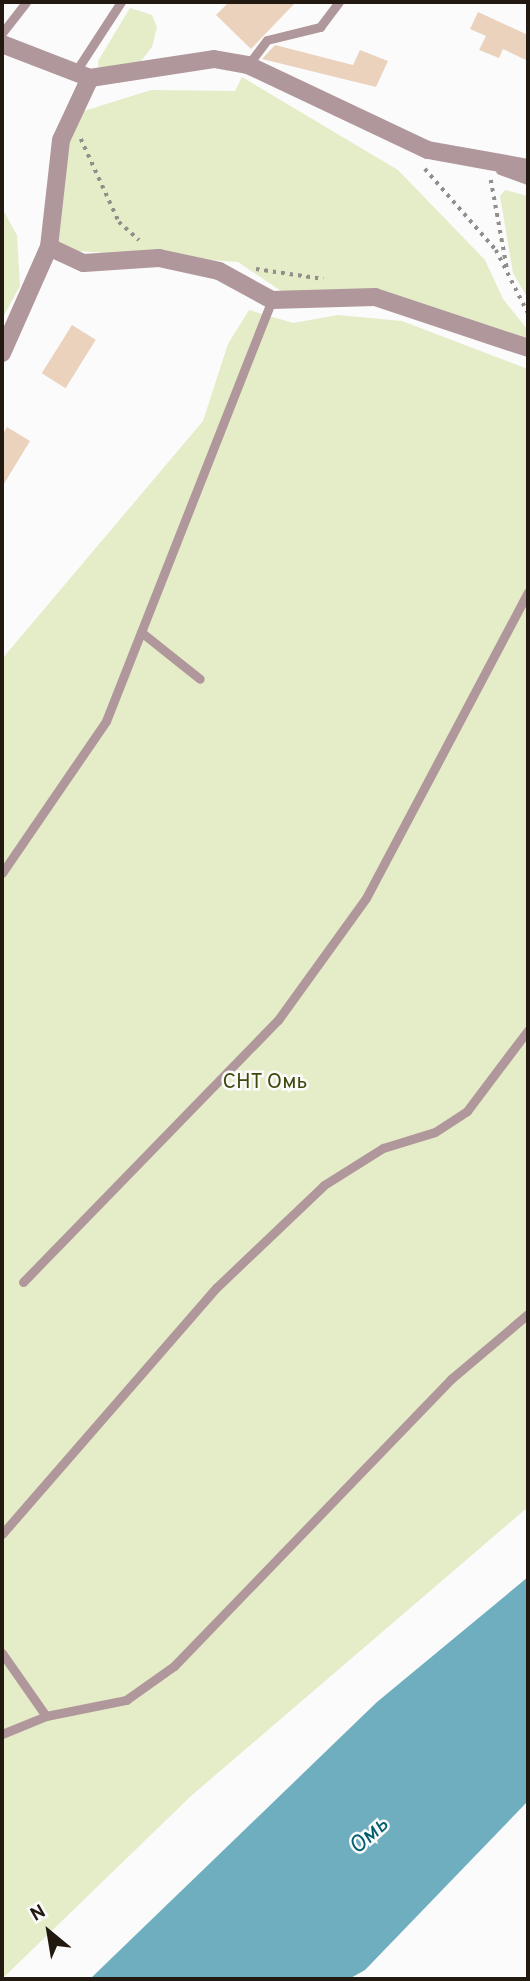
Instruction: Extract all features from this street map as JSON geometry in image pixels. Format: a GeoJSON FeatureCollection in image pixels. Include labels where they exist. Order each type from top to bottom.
{"type":"FeatureCollection","features":[{"type":"Feature","properties":{"kind":"street"},"geometry":{"type":"LineString","coordinates":[[2,44],[83,75],[214,59],[248,65],[402,139],[485,165],[528,167]]}},
{"type":"Feature","properties":{"kind":"street"},"geometry":{"type":"LineString","coordinates":[[2,353],[49,247],[55,164],[75,110],[83,75]]}},
{"type":"Feature","properties":{"kind":"street"},"geometry":{"type":"LineString","coordinates":[[49,247],[84,263],[159,258],[219,271],[272,300],[375,298],[528,348]]}},
{"type":"Feature","properties":{"kind":"lane"},"geometry":{"type":"LineString","coordinates":[[2,33],[26,2]]}},
{"type":"Feature","properties":{"kind":"lane"},"geometry":{"type":"LineString","coordinates":[[83,75],[121,2]]}},
{"type":"Feature","properties":{"kind":"lane"},"geometry":{"type":"LineString","coordinates":[[248,65],[267,40],[320,27],[339,2]]}},
{"type":"Feature","properties":{"kind":"lane"},"geometry":{"type":"LineString","coordinates":[[485,165],[528,180]]}},
{"type":"Feature","properties":{"kind":"lane"},"geometry":{"type":"LineString","coordinates":[[2,873],[106,721],[272,300]]}},
{"type":"Feature","properties":{"kind":"lane"},"geometry":{"type":"LineString","coordinates":[[23,1282],[278,1020],[366,898],[528,592]]}},
{"type":"Feature","properties":{"kind":"lane"},"geometry":{"type":"LineString","coordinates":[[141,632],[200,679]]}},
{"type":"Feature","properties":{"kind":"lane"},"geometry":{"type":"LineString","coordinates":[[2,1534],[217,1287],[324,1185],[383,1148],[435,1132],[467,1111],[528,1030]]}},
{"type":"Feature","properties":{"kind":"lane"},"geometry":{"type":"LineString","coordinates":[[2,1734],[46,1716],[126,1700],[174,1667],[451,1380],[528,1314]]}},
{"type":"Feature","properties":{"kind":"lane"},"geometry":{"type":"LineString","coordinates":[[2,1653],[46,1716]]}},
{"type":"Feature","properties":{"kind":"path"},"geometry":{"type":"LineString","coordinates":[[75,110],[101,189],[119,222],[159,258]]}},
{"type":"Feature","properties":{"kind":"path"},"geometry":{"type":"LineString","coordinates":[[402,139],[496,250],[528,313]]}},
{"type":"Feature","properties":{"kind":"path"},"geometry":{"type":"LineString","coordinates":[[485,165],[502,222],[507,272]]}},
{"type":"Feature","properties":{"kind":"path"},"geometry":{"type":"LineString","coordinates":[[219,271],[278,267],[327,280]]}},
{"type":"Feature","properties":{"kind":"green space"},"geometry":{"type":"Polygon","coordinates":[[[130,8],[152,15],[157,27],[152,47],[141,61],[99,71],[98,61],[130,8]]]}},
{"type":"Feature","properties":{"kind":"green space"},"geometry":{"type":"Polygon","coordinates":[[[242,77],[398,170],[485,260],[503,299],[528,330],[528,344],[377,291],[281,291],[238,262],[64,250],[57,241],[62,156],[84,111],[151,90],[235,91],[242,77]]]}},
{"type":"Feature","properties":{"kind":"green space"},"geometry":{"type":"Polygon","coordinates":[[[505,190],[528,196],[528,299],[513,273],[500,196],[505,190]]]}},
{"type":"Feature","properties":{"kind":"green space"},"geometry":{"type":"Polygon","coordinates":[[[2,208],[17,235],[20,286],[2,319],[2,208]]]}},
{"type":"Feature","properties":{"kind":"green space","name":"СНТ Омь"},"geometry":{"type":"Polygon","coordinates":[[[249,310],[293,323],[338,315],[402,321],[528,369],[528,1507],[191,1796],[2,1979],[2,659],[203,421],[228,344],[249,310]]]}},
{"type":"Feature","properties":{"kind":"water","name":"Омь"},"geometry":{"type":"Polygon","coordinates":[[[528,1577],[528,1801],[365,1970],[349,1979],[90,1979],[377,1702],[528,1577]]]}},
{"type":"Feature","properties":{"kind":"building"},"geometry":{"type":"Polygon","coordinates":[[[229,2],[296,2],[251,49],[216,15],[229,2]]]}},
{"type":"Feature","properties":{"kind":"building"},"geometry":{"type":"Polygon","coordinates":[[[478,12],[528,35],[528,61],[503,49],[499,58],[479,50],[486,36],[470,29],[478,12]]]}},
{"type":"Feature","properties":{"kind":"building"},"geometry":{"type":"Polygon","coordinates":[[[275,45],[353,65],[360,50],[388,61],[376,87],[262,59],[275,45]]]}},
{"type":"Feature","properties":{"kind":"building"},"geometry":{"type":"Polygon","coordinates":[[[72,325],[96,340],[66,388],[42,373],[72,325]]]}},
{"type":"Feature","properties":{"kind":"building"},"geometry":{"type":"Polygon","coordinates":[[[7,427],[30,441],[2,487],[2,436],[7,427]]]}}]}
